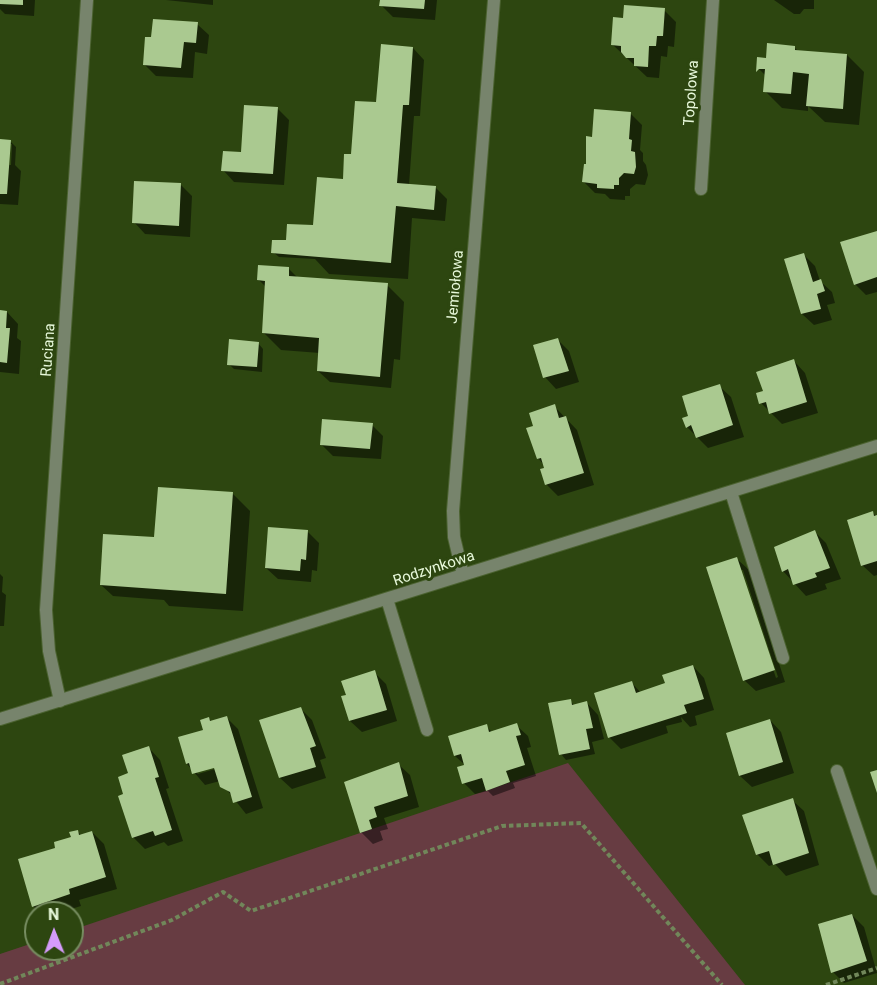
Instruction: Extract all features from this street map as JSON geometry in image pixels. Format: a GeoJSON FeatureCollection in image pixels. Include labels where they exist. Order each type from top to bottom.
{"type":"FeatureCollection","features":[{"type":"Feature","properties":{"kind":"street","name":"Ruciana"},"geometry":{"type":"LineString","coordinates":[[60,701],[49,651],[46,610],[87,0]]}},
{"type":"Feature","properties":{"kind":"street","name":"Jemiołowa"},"geometry":{"type":"LineString","coordinates":[[463,575],[455,547],[453,511],[495,0]]}},
{"type":"Feature","properties":{"kind":"street","name":"Topolowa"},"geometry":{"type":"LineString","coordinates":[[701,189],[713,0]]}},
{"type":"Feature","properties":{"kind":"street","name":"Rodzynkowa"},"geometry":{"type":"LineString","coordinates":[[0,720],[877,446]]}},
{"type":"Feature","properties":{"kind":"street"},"geometry":{"type":"LineString","coordinates":[[730,492],[783,658]]}},
{"type":"Feature","properties":{"kind":"street"},"geometry":{"type":"LineString","coordinates":[[387,599],[427,730]]}},
{"type":"Feature","properties":{"kind":"street"},"geometry":{"type":"LineString","coordinates":[[837,771],[877,889]]}},
{"type":"Feature","properties":{"kind":"path"},"geometry":{"type":"LineString","coordinates":[[0,984],[172,920],[223,892],[251,911],[502,826],[581,824],[722,985]]}},
{"type":"Feature","properties":{"kind":"path"},"geometry":{"type":"LineString","coordinates":[[826,985],[877,968]]}},
{"type":"Feature","properties":{"kind":"shaded area"},"geometry":{"type":"Polygon","coordinates":[[[568,763],[745,985],[0,985],[0,954],[24,946],[24,961],[84,961],[84,926],[568,763]]]}},
{"type":"Feature","properties":{"kind":"building"},"geometry":{"type":"Polygon","coordinates":[[[0,0],[23,0],[23,5],[0,4],[0,0]]]}},
{"type":"Feature","properties":{"kind":"building"},"geometry":{"type":"Polygon","coordinates":[[[380,0],[425,0],[424,9],[379,6],[380,0]]]}},
{"type":"Feature","properties":{"kind":"building"},"geometry":{"type":"Polygon","coordinates":[[[624,5],[665,8],[663,36],[657,36],[656,46],[649,46],[648,67],[634,66],[634,58],[626,58],[621,52],[621,46],[611,45],[613,17],[623,18],[624,5]]]}},
{"type":"Feature","properties":{"kind":"building"},"geometry":{"type":"Polygon","coordinates":[[[153,19],[198,22],[196,43],[184,42],[181,68],[143,65],[145,37],[151,37],[153,19]]]}},
{"type":"Feature","properties":{"kind":"building"},"geometry":{"type":"Polygon","coordinates":[[[767,43],[795,46],[795,50],[847,54],[843,109],[806,106],[809,74],[793,72],[791,94],[763,92],[765,69],[759,69],[756,72],[757,57],[766,58],[767,43]]]}},
{"type":"Feature","properties":{"kind":"building"},"geometry":{"type":"Polygon","coordinates":[[[381,44],[413,47],[409,105],[403,105],[397,183],[436,186],[434,210],[396,206],[391,263],[271,253],[272,240],[286,240],[287,224],[313,225],[317,177],[343,179],[344,154],[351,154],[355,101],[376,102],[381,44]]]}},
{"type":"Feature","properties":{"kind":"building"},"geometry":{"type":"Polygon","coordinates":[[[244,105],[278,107],[273,174],[221,171],[223,151],[241,152],[244,105]]]}},
{"type":"Feature","properties":{"kind":"building"},"geometry":{"type":"Polygon","coordinates":[[[594,109],[631,112],[629,139],[632,140],[631,151],[635,152],[636,167],[634,174],[624,173],[619,178],[619,185],[614,185],[614,189],[597,188],[597,184],[582,182],[584,164],[586,164],[586,136],[592,137],[594,109]]]}},
{"type":"Feature","properties":{"kind":"building"},"geometry":{"type":"Polygon","coordinates":[[[0,139],[11,140],[7,194],[0,194],[0,139]]]}},
{"type":"Feature","properties":{"kind":"building"},"geometry":{"type":"Polygon","coordinates":[[[134,181],[181,183],[179,226],[132,223],[134,181]]]}},
{"type":"Feature","properties":{"kind":"building"},"geometry":{"type":"Polygon","coordinates":[[[877,231],[877,277],[854,285],[840,242],[877,231]]]}},
{"type":"Feature","properties":{"kind":"building"},"geometry":{"type":"Polygon","coordinates":[[[804,253],[813,282],[821,279],[825,291],[817,294],[821,309],[801,314],[784,259],[804,253]]]}},
{"type":"Feature","properties":{"kind":"building"},"geometry":{"type":"Polygon","coordinates":[[[258,265],[289,267],[289,276],[388,283],[380,377],[317,371],[319,338],[262,333],[265,281],[257,280],[258,265]]]}},
{"type":"Feature","properties":{"kind":"building"},"geometry":{"type":"Polygon","coordinates":[[[0,310],[7,311],[6,328],[10,328],[7,363],[0,362],[0,310]]]}},
{"type":"Feature","properties":{"kind":"building"},"geometry":{"type":"Polygon","coordinates":[[[558,338],[569,371],[543,378],[533,345],[558,338]]]}},
{"type":"Feature","properties":{"kind":"building"},"geometry":{"type":"Polygon","coordinates":[[[229,339],[259,342],[257,367],[227,365],[229,339]]]}},
{"type":"Feature","properties":{"kind":"building"},"geometry":{"type":"Polygon","coordinates":[[[794,359],[807,402],[769,414],[766,402],[759,404],[756,393],[763,391],[756,372],[794,359]]]}},
{"type":"Feature","properties":{"kind":"building"},"geometry":{"type":"Polygon","coordinates":[[[720,384],[733,425],[696,438],[691,425],[686,428],[682,418],[688,416],[682,396],[720,384]]]}},
{"type":"Feature","properties":{"kind":"building"},"geometry":{"type":"Polygon","coordinates":[[[555,404],[559,418],[566,416],[584,473],[545,485],[540,469],[544,468],[541,458],[537,459],[526,428],[533,426],[529,413],[555,404]]]}},
{"type":"Feature","properties":{"kind":"building"},"geometry":{"type":"Polygon","coordinates":[[[322,419],[373,423],[370,449],[320,445],[322,419]]]}},
{"type":"Feature","properties":{"kind":"building"},"geometry":{"type":"Polygon","coordinates":[[[158,487],[233,492],[226,594],[100,585],[103,534],[154,537],[158,487]]]}},
{"type":"Feature","properties":{"kind":"building"},"geometry":{"type":"Polygon","coordinates":[[[873,511],[874,516],[877,515],[877,561],[861,566],[847,520],[873,511]]]}},
{"type":"Feature","properties":{"kind":"building"},"geometry":{"type":"Polygon","coordinates":[[[268,527],[308,530],[306,560],[301,559],[300,571],[265,568],[268,527]]]}},
{"type":"Feature","properties":{"kind":"building"},"geometry":{"type":"Polygon","coordinates":[[[815,530],[830,568],[815,573],[817,577],[793,585],[788,569],[782,572],[774,547],[815,530]]]}},
{"type":"Feature","properties":{"kind":"building"},"geometry":{"type":"Polygon","coordinates":[[[737,557],[775,670],[743,681],[706,567],[737,557]]]}},
{"type":"Feature","properties":{"kind":"building"},"geometry":{"type":"Polygon","coordinates":[[[693,665],[704,699],[684,705],[687,713],[608,738],[594,693],[632,681],[636,693],[665,683],[662,675],[693,665]]]}},
{"type":"Feature","properties":{"kind":"building"},"geometry":{"type":"Polygon","coordinates":[[[375,670],[387,710],[349,721],[341,696],[346,695],[341,681],[375,670]]]}},
{"type":"Feature","properties":{"kind":"building"},"geometry":{"type":"Polygon","coordinates":[[[571,699],[572,705],[587,701],[593,728],[586,729],[590,749],[559,755],[548,703],[571,699]]]}},
{"type":"Feature","properties":{"kind":"building"},"geometry":{"type":"Polygon","coordinates":[[[301,707],[316,746],[310,748],[316,767],[279,778],[259,720],[301,707]]]}},
{"type":"Feature","properties":{"kind":"building"},"geometry":{"type":"Polygon","coordinates":[[[227,716],[252,797],[233,803],[230,792],[220,787],[214,768],[192,774],[189,763],[186,764],[178,737],[203,730],[200,720],[209,717],[210,721],[227,716]]]}},
{"type":"Feature","properties":{"kind":"building"},"geometry":{"type":"Polygon","coordinates":[[[770,719],[783,762],[739,776],[726,733],[770,719]]]}},
{"type":"Feature","properties":{"kind":"building"},"geometry":{"type":"Polygon","coordinates":[[[517,723],[521,735],[516,736],[525,765],[506,771],[510,782],[486,791],[482,778],[462,784],[457,767],[464,765],[461,754],[454,756],[448,736],[487,724],[489,732],[517,723]]]}},
{"type":"Feature","properties":{"kind":"building"},"geometry":{"type":"Polygon","coordinates":[[[149,746],[159,777],[155,778],[172,830],[155,836],[153,831],[132,838],[118,796],[123,794],[118,777],[128,773],[122,755],[149,746]]]}},
{"type":"Feature","properties":{"kind":"building"},"geometry":{"type":"Polygon","coordinates":[[[399,762],[408,796],[374,807],[377,817],[369,820],[372,829],[360,833],[344,782],[399,762]]]}},
{"type":"Feature","properties":{"kind":"building"},"geometry":{"type":"Polygon","coordinates":[[[877,770],[877,793],[870,772],[877,770]]]}},
{"type":"Feature","properties":{"kind":"building"},"geometry":{"type":"Polygon","coordinates":[[[793,798],[809,853],[773,865],[769,851],[756,855],[742,815],[793,798]]]}},
{"type":"Feature","properties":{"kind":"building"},"geometry":{"type":"Polygon","coordinates":[[[78,830],[79,835],[92,831],[106,877],[69,889],[70,894],[50,901],[30,901],[18,859],[55,848],[54,842],[71,837],[69,832],[78,830]]]}},
{"type":"Feature","properties":{"kind":"building"},"geometry":{"type":"Polygon","coordinates":[[[852,914],[867,961],[831,973],[818,924],[852,914]]]}}]}
